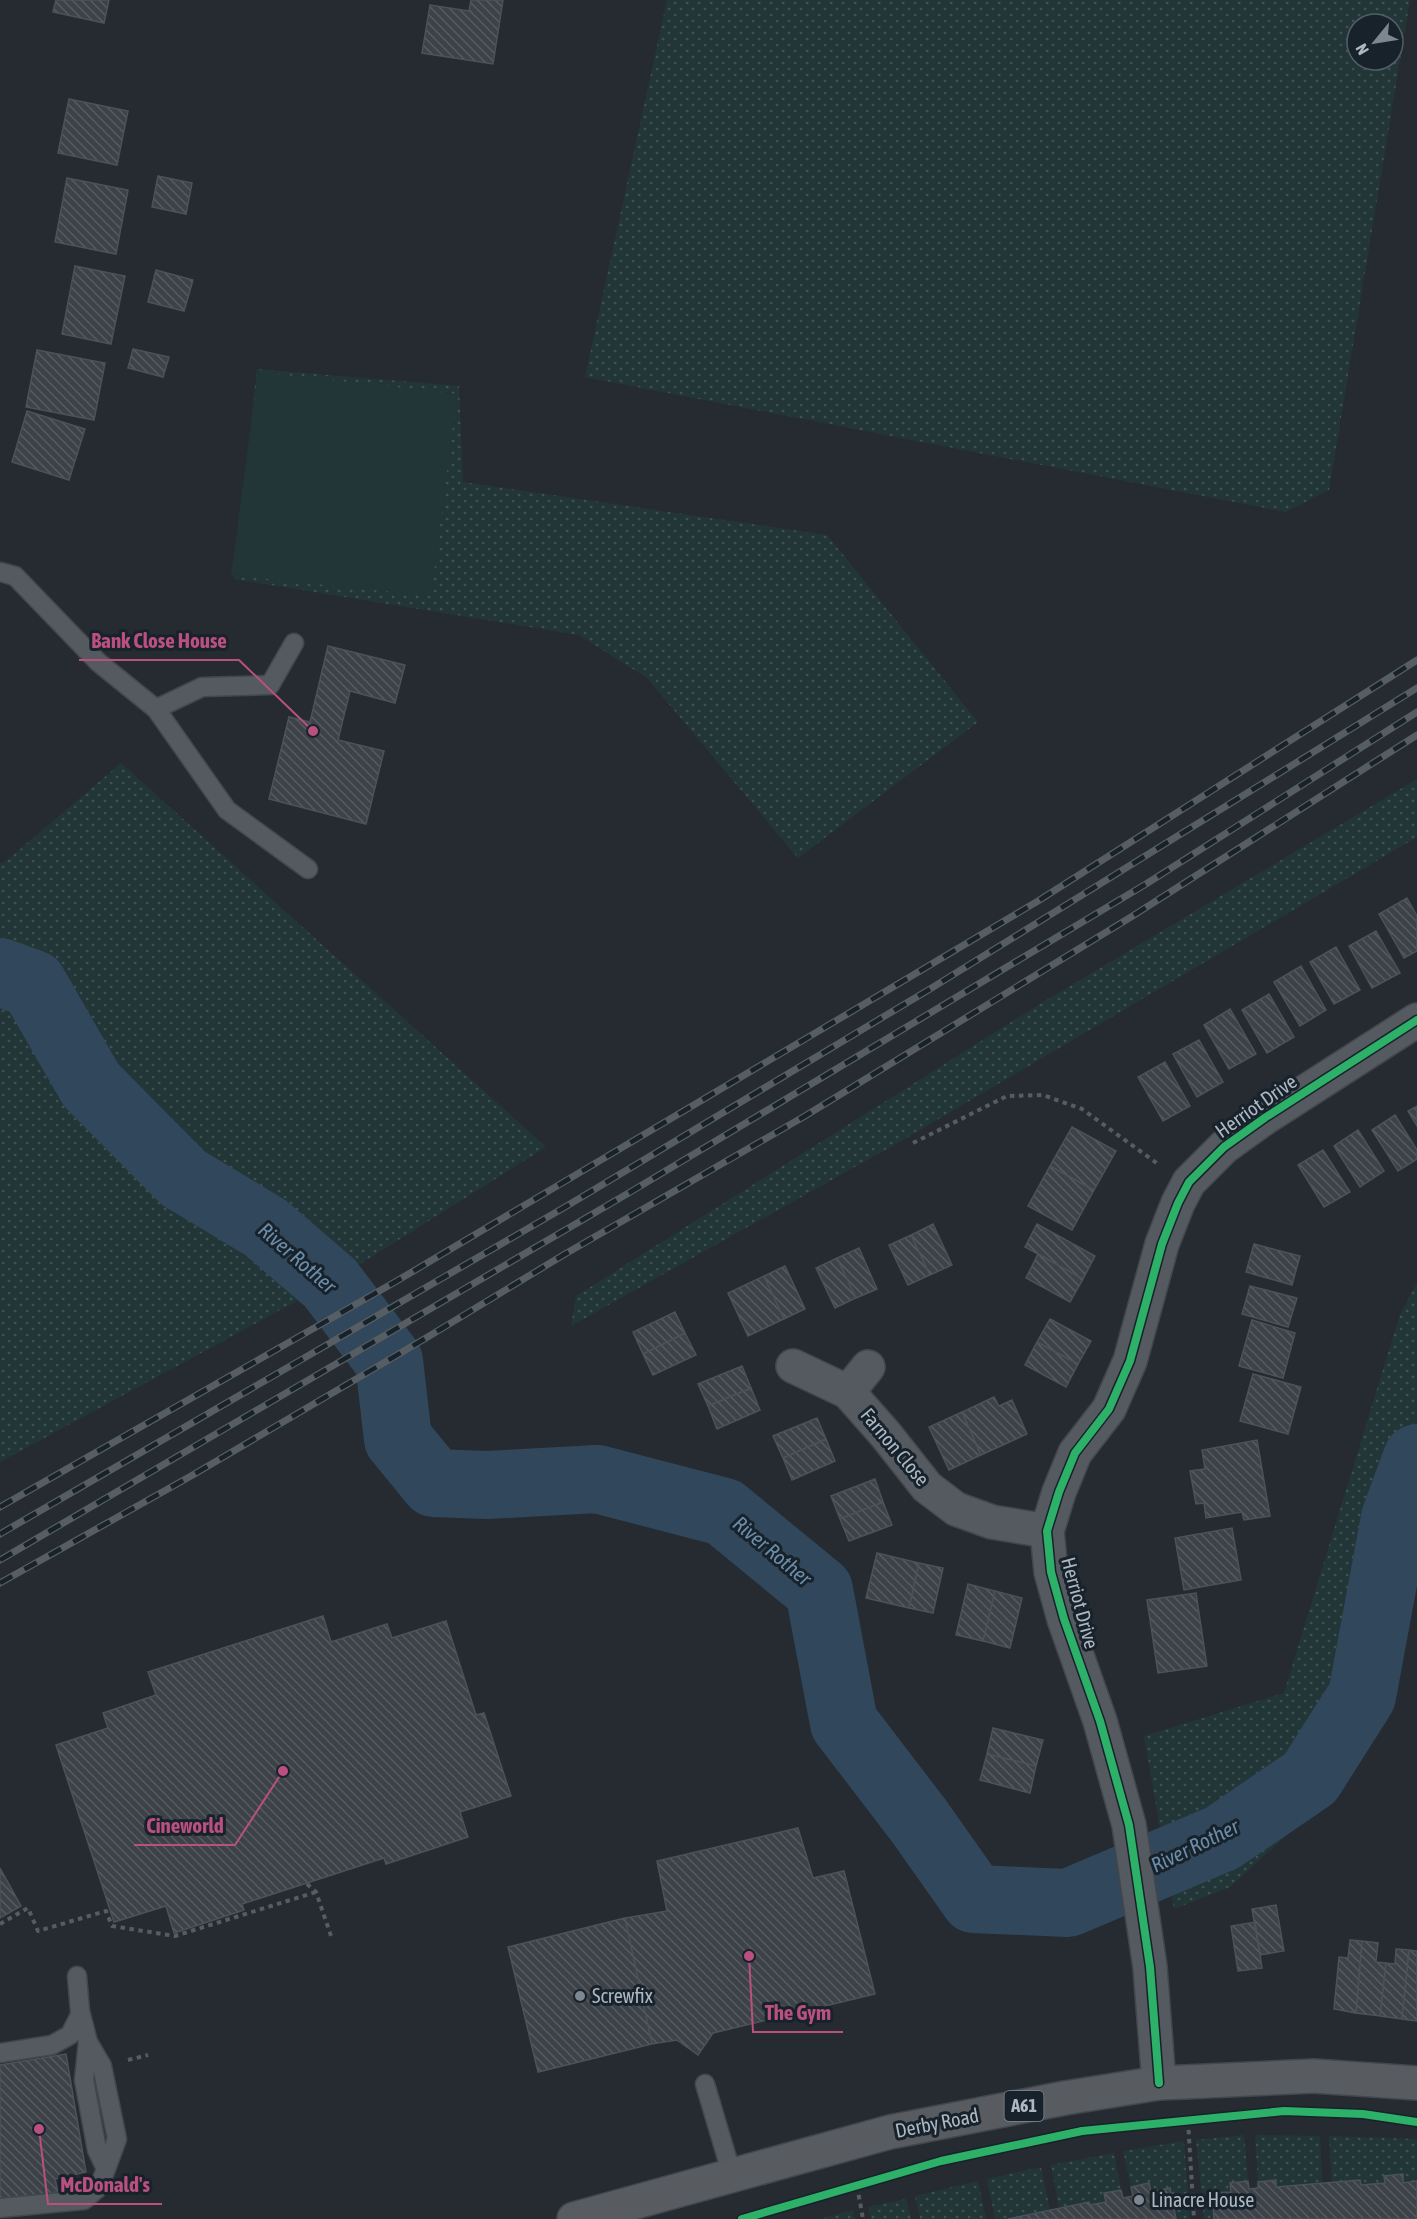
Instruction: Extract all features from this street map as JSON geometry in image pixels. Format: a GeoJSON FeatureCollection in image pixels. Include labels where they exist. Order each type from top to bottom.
{"type":"FeatureCollection","features":[{"type":"Feature","properties":{"kind":"highway","name":"Derby Road"},"geometry":{"type":"LineString","coordinates":[[574,2219],[645,2209],[732,2175],[890,2132],[1065,2098],[1159,2083],[1314,2076],[1417,2083]]}},
{"type":"Feature","properties":{"kind":"street","name":"Herriot Drive"},"geometry":{"type":"LineString","coordinates":[[1159,2083],[1155,2016],[1129,1825],[1100,1721],[1064,1619],[1051,1572],[1047,1531],[1059,1492],[1075,1454],[1109,1409],[1130,1361],[1162,1244],[1189,1182],[1224,1147],[1257,1123],[1417,1020]]}},
{"type":"Feature","properties":{"kind":"street","name":"Farnon Close"},"geometry":{"type":"LineString","coordinates":[[793,1366],[848,1392],[927,1487],[956,1509],[992,1521],[1047,1531]]}},
{"type":"Feature","properties":{"kind":"street","name":"Farnon Close"},"geometry":{"type":"LineString","coordinates":[[848,1392],[868,1367]]}},
{"type":"Feature","properties":{"kind":"lane"},"geometry":{"type":"LineString","coordinates":[[0,572],[15,576],[98,662],[156,709],[227,810],[308,869]]}},
{"type":"Feature","properties":{"kind":"lane"},"geometry":{"type":"LineString","coordinates":[[156,709],[202,687],[270,685],[294,644]]}},
{"type":"Feature","properties":{"kind":"lane"},"geometry":{"type":"LineString","coordinates":[[0,2208],[84,2200],[99,2187],[106,2169],[97,2150],[84,2080],[88,2042],[80,2015],[77,1976]]}},
{"type":"Feature","properties":{"kind":"lane"},"geometry":{"type":"LineString","coordinates":[[0,2054],[52,2045],[70,2035],[80,2015]]}},
{"type":"Feature","properties":{"kind":"lane"},"geometry":{"type":"LineString","coordinates":[[705,2084],[732,2175]]}},
{"type":"Feature","properties":{"kind":"path"},"geometry":{"type":"LineString","coordinates":[[913,1143],[1007,1096],[1043,1095],[1082,1109],[1151,1159],[1189,1182]]}},
{"type":"Feature","properties":{"kind":"path"},"geometry":{"type":"LineString","coordinates":[[307,1884],[316,1892],[331,1936]]}},
{"type":"Feature","properties":{"kind":"path"},"geometry":{"type":"LineString","coordinates":[[0,1924],[28,1908],[38,1931],[106,1911],[112,1926],[175,1936],[316,1892]]}},
{"type":"Feature","properties":{"kind":"path"},"geometry":{"type":"LineString","coordinates":[[1176,2122],[1199,2120]]}},
{"type":"Feature","properties":{"kind":"path"},"geometry":{"type":"LineString","coordinates":[[1188,2121],[1194,2219]]}},
{"type":"Feature","properties":{"kind":"path"},"geometry":{"type":"LineString","coordinates":[[845,2189],[867,2182]]}},
{"type":"Feature","properties":{"kind":"path"},"geometry":{"type":"LineString","coordinates":[[856,2186],[863,2219]]}},
{"type":"Feature","properties":{"kind":"green space"},"geometry":{"type":"Polygon","coordinates":[[[667,0],[1410,0],[1405,30],[1405,12],[1345,12],[1345,72],[1398,72],[1329,490],[1286,512],[585,377],[667,0]]]}},
{"type":"Feature","properties":{"kind":"green space"},"geometry":{"type":"Polygon","coordinates":[[[257,369],[459,386],[463,482],[827,535],[978,722],[798,858],[647,678],[579,635],[234,579],[257,369]]]}},
{"type":"Feature","properties":{"kind":"green space"},"geometry":{"type":"Polygon","coordinates":[[[258,372],[457,394],[431,596],[231,575],[258,372]]]}},
{"type":"Feature","properties":{"kind":"green space"},"geometry":{"type":"Polygon","coordinates":[[[121,763],[546,1147],[330,1283],[0,1462],[0,863],[4,863],[121,763]]]}},
{"type":"Feature","properties":{"kind":"green space"},"geometry":{"type":"Polygon","coordinates":[[[1417,779],[1417,837],[903,1140],[571,1326],[576,1296],[1040,1004],[1417,779]]]}},
{"type":"Feature","properties":{"kind":"green space"},"geometry":{"type":"Polygon","coordinates":[[[1417,1283],[1417,1574],[1408,1573],[1378,1715],[1330,1796],[1230,1887],[1174,1909],[1144,1736],[1284,1693],[1400,1314],[1417,1283]]]}},
{"type":"Feature","properties":{"kind":"green space"},"geometry":{"type":"Polygon","coordinates":[[[1244,2135],[1248,2181],[1231,2183],[1231,2192],[1212,2194],[1214,2219],[1204,2219],[1196,2140],[1244,2135]]]}},
{"type":"Feature","properties":{"kind":"green space"},"geometry":{"type":"Polygon","coordinates":[[[1255,2135],[1320,2136],[1322,2183],[1276,2187],[1276,2180],[1258,2182],[1255,2135]]]}},
{"type":"Feature","properties":{"kind":"green space"},"geometry":{"type":"Polygon","coordinates":[[[1329,2136],[1417,2139],[1417,2181],[1403,2183],[1402,2174],[1385,2176],[1385,2183],[1361,2185],[1360,2180],[1332,2182],[1329,2136]]]}},
{"type":"Feature","properties":{"kind":"green space"},"geometry":{"type":"Polygon","coordinates":[[[1184,2141],[1190,2219],[1176,2219],[1170,2188],[1151,2192],[1149,2183],[1131,2187],[1123,2151],[1184,2141]]]}},
{"type":"Feature","properties":{"kind":"green space"},"geometry":{"type":"Polygon","coordinates":[[[1114,2153],[1121,2190],[1104,2193],[1106,2202],[1090,2205],[1089,2202],[1059,2208],[1051,2165],[1114,2153]]]}},
{"type":"Feature","properties":{"kind":"green space"},"geometry":{"type":"Polygon","coordinates":[[[1041,2167],[1050,2210],[1008,2219],[995,2219],[987,2179],[1041,2167]]]}},
{"type":"Feature","properties":{"kind":"green space"},"geometry":{"type":"Polygon","coordinates":[[[978,2181],[986,2219],[920,2219],[915,2196],[978,2181]]]}},
{"type":"Feature","properties":{"kind":"green space"},"geometry":{"type":"Polygon","coordinates":[[[906,2199],[911,2219],[871,2219],[868,2207],[906,2199]]]}},
{"type":"Feature","properties":{"kind":"green space"},"geometry":{"type":"Polygon","coordinates":[[[853,2210],[855,2219],[820,2219],[853,2210]]]}},
{"type":"Feature","properties":{"kind":"building"},"geometry":{"type":"Polygon","coordinates":[[[56,0],[109,0],[104,23],[53,12],[56,0]]]}},
{"type":"Feature","properties":{"kind":"building"},"geometry":{"type":"Polygon","coordinates":[[[471,0],[503,0],[493,64],[422,53],[430,5],[469,11],[471,0]]]}},
{"type":"Feature","properties":{"kind":"building"},"geometry":{"type":"Polygon","coordinates":[[[69,99],[128,111],[117,165],[58,153],[69,99]]]}},
{"type":"Feature","properties":{"kind":"building"},"geometry":{"type":"Polygon","coordinates":[[[158,176],[192,183],[186,214],[152,207],[158,176]]]}},
{"type":"Feature","properties":{"kind":"building"},"geometry":{"type":"Polygon","coordinates":[[[67,178],[128,190],[116,254],[55,242],[67,178]]]}},
{"type":"Feature","properties":{"kind":"building"},"geometry":{"type":"Polygon","coordinates":[[[75,266],[125,276],[111,344],[62,334],[75,266]]]}},
{"type":"Feature","properties":{"kind":"building"},"geometry":{"type":"Polygon","coordinates":[[[156,270],[193,280],[184,311],[148,302],[156,270]]]}},
{"type":"Feature","properties":{"kind":"building"},"geometry":{"type":"Polygon","coordinates":[[[133,349],[169,357],[163,377],[128,368],[133,349]]]}},
{"type":"Feature","properties":{"kind":"building"},"geometry":{"type":"Polygon","coordinates":[[[37,350],[105,363],[94,420],[26,407],[37,350]]]}},
{"type":"Feature","properties":{"kind":"building"},"geometry":{"type":"Polygon","coordinates":[[[27,411],[85,429],[69,480],[12,462],[27,411]]]}},
{"type":"Feature","properties":{"kind":"building"},"geometry":{"type":"Polygon","coordinates":[[[328,646],[405,665],[395,703],[350,691],[338,740],[384,751],[366,824],[269,799],[289,717],[310,722],[328,646]]]}},
{"type":"Feature","properties":{"kind":"building"},"geometry":{"type":"Polygon","coordinates":[[[1407,898],[1417,916],[1417,951],[1404,958],[1379,914],[1407,898]]]}},
{"type":"Feature","properties":{"kind":"building"},"geometry":{"type":"Polygon","coordinates":[[[1376,931],[1400,973],[1372,988],[1349,946],[1376,931]]]}},
{"type":"Feature","properties":{"kind":"building"},"geometry":{"type":"Polygon","coordinates":[[[1336,947],[1360,990],[1334,1004],[1310,962],[1336,947]]]}},
{"type":"Feature","properties":{"kind":"building"},"geometry":{"type":"Polygon","coordinates":[[[1301,966],[1326,1010],[1300,1026],[1274,982],[1301,966]]]}},
{"type":"Feature","properties":{"kind":"building"},"geometry":{"type":"Polygon","coordinates":[[[1269,994],[1294,1037],[1267,1053],[1242,1010],[1269,994]]]}},
{"type":"Feature","properties":{"kind":"building"},"geometry":{"type":"Polygon","coordinates":[[[1230,1009],[1256,1054],[1229,1069],[1204,1025],[1230,1009]]]}},
{"type":"Feature","properties":{"kind":"building"},"geometry":{"type":"Polygon","coordinates":[[[1199,1040],[1223,1082],[1197,1097],[1173,1054],[1199,1040]]]}},
{"type":"Feature","properties":{"kind":"building"},"geometry":{"type":"Polygon","coordinates":[[[1165,1062],[1190,1106],[1163,1121],[1138,1077],[1165,1062]]]}},
{"type":"Feature","properties":{"kind":"building"},"geometry":{"type":"Polygon","coordinates":[[[1417,1106],[1417,1126],[1408,1111],[1417,1106]]]}},
{"type":"Feature","properties":{"kind":"building"},"geometry":{"type":"Polygon","coordinates":[[[1395,1115],[1417,1150],[1417,1159],[1398,1171],[1372,1130],[1395,1115]]]}},
{"type":"Feature","properties":{"kind":"building"},"geometry":{"type":"Polygon","coordinates":[[[1072,1127],[1116,1151],[1094,1190],[1050,1166],[1072,1127]]]}},
{"type":"Feature","properties":{"kind":"building"},"geometry":{"type":"Polygon","coordinates":[[[1358,1130],[1384,1171],[1360,1187],[1334,1146],[1358,1130]]]}},
{"type":"Feature","properties":{"kind":"building"},"geometry":{"type":"Polygon","coordinates":[[[1323,1150],[1350,1192],[1324,1207],[1298,1165],[1323,1150]]]}},
{"type":"Feature","properties":{"kind":"building"},"geometry":{"type":"Polygon","coordinates":[[[1050,1166],[1094,1190],[1072,1230],[1028,1206],[1050,1166]]]}},
{"type":"Feature","properties":{"kind":"building"},"geometry":{"type":"Polygon","coordinates":[[[933,1224],[952,1265],[930,1275],[911,1235],[933,1224]]]}},
{"type":"Feature","properties":{"kind":"building"},"geometry":{"type":"Polygon","coordinates":[[[1037,1224],[1095,1256],[1083,1279],[1025,1247],[1037,1224]]]}},
{"type":"Feature","properties":{"kind":"building"},"geometry":{"type":"Polygon","coordinates":[[[911,1235],[930,1275],[908,1285],[889,1245],[911,1235]]]}},
{"type":"Feature","properties":{"kind":"building"},"geometry":{"type":"Polygon","coordinates":[[[1254,1244],[1300,1256],[1292,1285],[1246,1272],[1254,1244]]]}},
{"type":"Feature","properties":{"kind":"building"},"geometry":{"type":"Polygon","coordinates":[[[859,1248],[877,1289],[856,1298],[837,1258],[859,1248]]]}},
{"type":"Feature","properties":{"kind":"building"},"geometry":{"type":"Polygon","coordinates":[[[1038,1254],[1083,1279],[1070,1302],[1026,1278],[1038,1254]]]}},
{"type":"Feature","properties":{"kind":"building"},"geometry":{"type":"Polygon","coordinates":[[[837,1258],[856,1298],[835,1308],[816,1268],[837,1258]]]}},
{"type":"Feature","properties":{"kind":"building"},"geometry":{"type":"Polygon","coordinates":[[[785,1266],[805,1309],[784,1319],[764,1276],[785,1266]]]}},
{"type":"Feature","properties":{"kind":"building"},"geometry":{"type":"Polygon","coordinates":[[[764,1276],[784,1319],[748,1336],[728,1293],[764,1276]]]}},
{"type":"Feature","properties":{"kind":"building"},"geometry":{"type":"Polygon","coordinates":[[[1250,1286],[1297,1298],[1288,1327],[1242,1314],[1250,1286]]]}},
{"type":"Feature","properties":{"kind":"building"},"geometry":{"type":"Polygon","coordinates":[[[675,1312],[685,1333],[643,1354],[633,1332],[675,1312]]]}},
{"type":"Feature","properties":{"kind":"building"},"geometry":{"type":"Polygon","coordinates":[[[1050,1319],[1091,1341],[1078,1364],[1037,1342],[1050,1319]]]}},
{"type":"Feature","properties":{"kind":"building"},"geometry":{"type":"Polygon","coordinates":[[[1252,1320],[1295,1333],[1283,1378],[1239,1366],[1252,1320]]]}},
{"type":"Feature","properties":{"kind":"building"},"geometry":{"type":"Polygon","coordinates":[[[685,1333],[696,1355],[653,1375],[643,1354],[685,1333]]]}},
{"type":"Feature","properties":{"kind":"building"},"geometry":{"type":"Polygon","coordinates":[[[1037,1342],[1078,1364],[1066,1387],[1025,1365],[1037,1342]]]}},
{"type":"Feature","properties":{"kind":"building"},"geometry":{"type":"Polygon","coordinates":[[[742,1366],[751,1388],[708,1406],[698,1384],[742,1366]]]}},
{"type":"Feature","properties":{"kind":"building"},"geometry":{"type":"Polygon","coordinates":[[[1253,1374],[1301,1387],[1288,1434],[1240,1421],[1253,1374]]]}},
{"type":"Feature","properties":{"kind":"building"},"geometry":{"type":"Polygon","coordinates":[[[751,1388],[760,1410],[717,1429],[708,1406],[751,1388]]]}},
{"type":"Feature","properties":{"kind":"building"},"geometry":{"type":"Polygon","coordinates":[[[994,1397],[999,1406],[1012,1400],[1027,1434],[981,1455],[962,1412],[994,1397]]]}},
{"type":"Feature","properties":{"kind":"building"},"geometry":{"type":"Polygon","coordinates":[[[962,1412],[981,1455],[949,1470],[929,1427],[962,1412]]]}},
{"type":"Feature","properties":{"kind":"building"},"geometry":{"type":"Polygon","coordinates":[[[817,1418],[826,1439],[783,1458],[773,1436],[817,1418]]]}},
{"type":"Feature","properties":{"kind":"building"},"geometry":{"type":"Polygon","coordinates":[[[826,1439],[835,1461],[792,1480],[783,1458],[826,1439]]]}},
{"type":"Feature","properties":{"kind":"building"},"geometry":{"type":"Polygon","coordinates":[[[1257,1440],[1270,1516],[1244,1520],[1242,1512],[1206,1518],[1204,1503],[1196,1504],[1190,1471],[1205,1469],[1202,1450],[1257,1440]]]}},
{"type":"Feature","properties":{"kind":"building"},"geometry":{"type":"Polygon","coordinates":[[[875,1479],[883,1502],[840,1519],[831,1496],[875,1479]]]}},
{"type":"Feature","properties":{"kind":"building"},"geometry":{"type":"Polygon","coordinates":[[[883,1502],[892,1525],[849,1541],[840,1519],[883,1502]]]}},
{"type":"Feature","properties":{"kind":"building"},"geometry":{"type":"Polygon","coordinates":[[[1232,1528],[1241,1580],[1184,1590],[1175,1538],[1232,1528]]]}},
{"type":"Feature","properties":{"kind":"building"},"geometry":{"type":"Polygon","coordinates":[[[877,1553],[919,1563],[909,1608],[866,1598],[877,1553]]]}},
{"type":"Feature","properties":{"kind":"building"},"geometry":{"type":"Polygon","coordinates":[[[919,1563],[943,1568],[933,1613],[909,1608],[919,1563]]]}},
{"type":"Feature","properties":{"kind":"building"},"geometry":{"type":"Polygon","coordinates":[[[968,1584],[995,1591],[983,1641],[956,1635],[968,1584]]]}},
{"type":"Feature","properties":{"kind":"building"},"geometry":{"type":"Polygon","coordinates":[[[995,1591],[1022,1598],[1010,1648],[983,1641],[995,1591]]]}},
{"type":"Feature","properties":{"kind":"building"},"geometry":{"type":"Polygon","coordinates":[[[1196,1593],[1207,1666],[1158,1673],[1147,1600],[1196,1593]]]}},
{"type":"Feature","properties":{"kind":"building"},"geometry":{"type":"Polygon","coordinates":[[[323,1616],[331,1642],[387,1624],[392,1638],[446,1621],[476,1715],[484,1713],[511,1796],[460,1812],[468,1837],[386,1864],[384,1858],[242,1904],[244,1910],[174,1933],[166,1906],[114,1922],[56,1745],[108,1728],[103,1713],[156,1695],[148,1672],[323,1616]]]}},
{"type":"Feature","properties":{"kind":"building"},"geometry":{"type":"Polygon","coordinates":[[[993,1728],[1043,1740],[1036,1766],[987,1754],[993,1728]]]}},
{"type":"Feature","properties":{"kind":"building"},"geometry":{"type":"Polygon","coordinates":[[[987,1754],[1036,1766],[1030,1793],[980,1780],[987,1754]]]}},
{"type":"Feature","properties":{"kind":"building"},"geometry":{"type":"Polygon","coordinates":[[[798,1828],[813,1878],[844,1871],[875,1994],[713,2033],[698,2055],[677,2040],[652,2044],[625,1918],[667,1911],[657,1861],[798,1828]]]}},
{"type":"Feature","properties":{"kind":"building"},"geometry":{"type":"Polygon","coordinates":[[[0,1868],[21,1906],[0,1918],[0,1868]]]}},
{"type":"Feature","properties":{"kind":"building"},"geometry":{"type":"Polygon","coordinates":[[[1276,1905],[1284,1951],[1260,1955],[1252,1909],[1276,1905]]]}},
{"type":"Feature","properties":{"kind":"building","name":"Screwfix"},"geometry":{"type":"Polygon","coordinates":[[[625,1918],[652,2044],[538,2072],[508,1947],[625,1918]]]}},
{"type":"Feature","properties":{"kind":"building"},"geometry":{"type":"Polygon","coordinates":[[[1255,1922],[1262,1968],[1238,1971],[1231,1926],[1255,1922]]]}},
{"type":"Feature","properties":{"kind":"building"},"geometry":{"type":"Polygon","coordinates":[[[1350,1940],[1362,1941],[1356,2013],[1334,2009],[1339,1957],[1348,1958],[1350,1940]]]}},
{"type":"Feature","properties":{"kind":"building"},"geometry":{"type":"Polygon","coordinates":[[[1362,1941],[1378,1943],[1376,1962],[1386,1963],[1380,2016],[1356,2013],[1362,1941]]]}},
{"type":"Feature","properties":{"kind":"building"},"geometry":{"type":"Polygon","coordinates":[[[1396,1949],[1409,1950],[1402,2019],[1380,2016],[1386,1963],[1395,1964],[1396,1949]]]}},
{"type":"Feature","properties":{"kind":"building"},"geometry":{"type":"Polygon","coordinates":[[[1409,1950],[1417,1951],[1417,2021],[1402,2019],[1409,1950]]]}},
{"type":"Feature","properties":{"kind":"building"},"geometry":{"type":"Polygon","coordinates":[[[66,2054],[86,2172],[55,2179],[58,2192],[12,2199],[0,2198],[0,2065],[66,2054]]]}},
{"type":"Feature","properties":{"kind":"building"},"geometry":{"type":"Polygon","coordinates":[[[1403,2174],[1403,2183],[1417,2181],[1417,2219],[1214,2219],[1212,2193],[1231,2192],[1230,2183],[1248,2181],[1249,2189],[1258,2188],[1258,2182],[1276,2180],[1276,2187],[1360,2180],[1361,2185],[1385,2183],[1384,2176],[1403,2174]]]}},
{"type":"Feature","properties":{"kind":"building","name":"Linacre House"},"geometry":{"type":"Polygon","coordinates":[[[1149,2183],[1151,2192],[1170,2188],[1176,2219],[1008,2219],[1089,2202],[1090,2205],[1106,2202],[1104,2193],[1121,2190],[1123,2198],[1133,2196],[1131,2187],[1149,2183]]]}},
{"type":"Feature","properties":{"kind":"waterway","name":"River Rother"},"geometry":{"type":"LineString","coordinates":[[0,972],[33,984],[91,1085],[183,1178],[266,1228],[330,1283],[389,1361],[398,1439],[434,1483],[487,1485],[597,1479],[724,1512],[819,1590],[844,1723],[919,1821],[974,1899],[1068,1903],[1222,1838],[1310,1778],[1362,1696],[1395,1518],[1417,1458]]}},
{"type":"Feature","properties":{"kind":"railway"},"geometry":{"type":"LineString","coordinates":[[0,1507],[395,1282],[1038,901],[1417,660]]}},
{"type":"Feature","properties":{"kind":"railway"},"geometry":{"type":"LineString","coordinates":[[0,1534],[565,1207],[930,989],[1417,688]]}},
{"type":"Feature","properties":{"kind":"railway"},"geometry":{"type":"LineString","coordinates":[[0,1560],[632,1191],[1146,884],[1417,712]]}},
{"type":"Feature","properties":{"kind":"railway"},"geometry":{"type":"LineString","coordinates":[[0,1583],[191,1476],[565,1254],[805,1116],[1131,917],[1417,735]]}},
{"type":"Feature","properties":{"kind":"cycle path"},"geometry":{"type":"LineString","coordinates":[[1159,2083],[1150,1967],[1129,1825],[1100,1721],[1064,1619],[1051,1572],[1047,1531],[1059,1492],[1075,1453],[1109,1409],[1130,1361],[1162,1244],[1189,1182],[1224,1147],[1266,1117],[1417,1020]]}},
{"type":"Feature","properties":{"kind":"cycle path"},"geometry":{"type":"LineString","coordinates":[[742,2219],[941,2161],[1082,2131],[1284,2111],[1363,2114],[1417,2122]]}},
{"type":"Feature","properties":{"kind":"place","name":"Bank Close House"},"geometry":{"type":"Point","coordinates":[313,731]}},
{"type":"Feature","properties":{"kind":"place","name":"Cineworld"},"geometry":{"type":"Point","coordinates":[283,1771]}},
{"type":"Feature","properties":{"kind":"place","name":"The Gym"},"geometry":{"type":"Point","coordinates":[749,1956]}},
{"type":"Feature","properties":{"kind":"place","name":"Screwfix"},"geometry":{"type":"Point","coordinates":[580,1996]}},
{"type":"Feature","properties":{"kind":"place","name":"McDonald's"},"geometry":{"type":"Point","coordinates":[39,2129]}},
{"type":"Feature","properties":{"kind":"place","name":"Linacre House"},"geometry":{"type":"Point","coordinates":[1139,2200]}}]}
